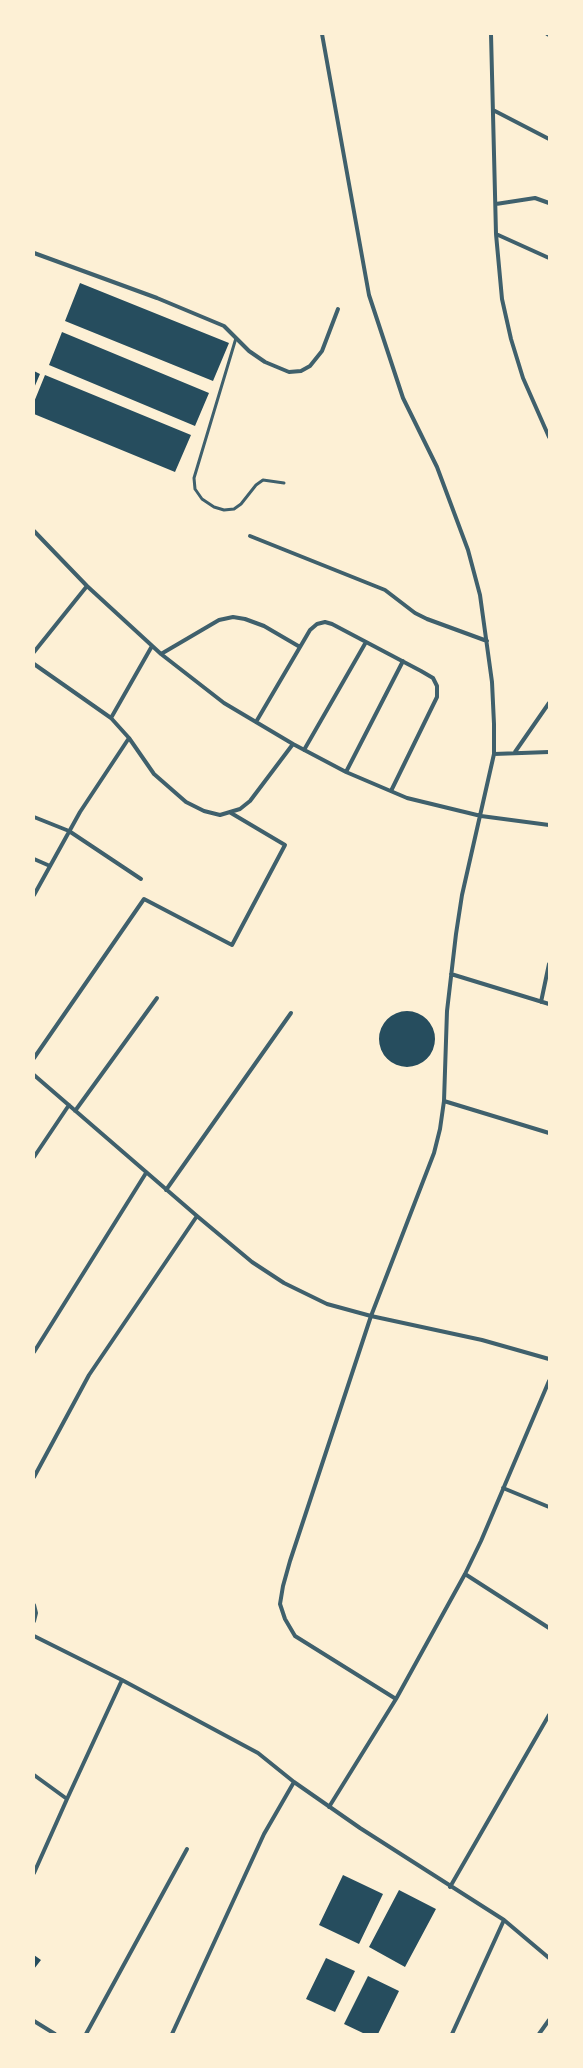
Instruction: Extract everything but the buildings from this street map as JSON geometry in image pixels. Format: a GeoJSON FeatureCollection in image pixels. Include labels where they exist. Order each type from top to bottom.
{"type":"FeatureCollection","features":[{"type":"Feature","properties":{"kind":"street"},"geometry":{"type":"LineString","coordinates":[[322,34],[369,295],[403,398],[437,467],[459,520],[480,595],[492,689],[494,754],[462,896],[446,1011],[444,1101],[440,1130],[434,1153],[370,1316],[290,1561],[280,1604],[285,1619],[295,1636],[396,1699]]}},
{"type":"Feature","properties":{"kind":"street"},"geometry":{"type":"LineString","coordinates":[[491,34],[496,234],[502,299],[511,339],[523,378],[549,437]]}},
{"type":"Feature","properties":{"kind":"street"},"geometry":{"type":"LineString","coordinates":[[493,110],[549,139]]}},
{"type":"Feature","properties":{"kind":"street"},"geometry":{"type":"LineString","coordinates":[[496,204],[535,198],[549,203]]}},
{"type":"Feature","properties":{"kind":"street"},"geometry":{"type":"LineString","coordinates":[[496,234],[549,258]]}},
{"type":"Feature","properties":{"kind":"street"},"geometry":{"type":"LineString","coordinates":[[34,253],[157,298],[224,326],[249,351],[265,362],[289,372],[301,371],[310,366],[322,351],[338,309]]}},
{"type":"Feature","properties":{"kind":"street"},"geometry":{"type":"LineString","coordinates":[[34,531],[87,586],[161,654],[224,703],[293,744],[346,772],[407,798],[481,816],[549,825]]}},
{"type":"Feature","properties":{"kind":"street"},"geometry":{"type":"LineString","coordinates":[[250,536],[385,590],[415,613],[427,619],[487,641]]}},
{"type":"Feature","properties":{"kind":"street"},"geometry":{"type":"LineString","coordinates":[[34,652],[87,586]]}},
{"type":"Feature","properties":{"kind":"street"},"geometry":{"type":"LineString","coordinates":[[161,654],[218,620],[233,617],[245,619],[264,626],[300,647]]}},
{"type":"Feature","properties":{"kind":"street"},"geometry":{"type":"LineString","coordinates":[[256,722],[310,630],[317,624],[325,622],[366,642],[433,678],[437,686],[437,696],[391,791]]}},
{"type":"Feature","properties":{"kind":"street"},"geometry":{"type":"LineString","coordinates":[[304,750],[366,642]]}},
{"type":"Feature","properties":{"kind":"street"},"geometry":{"type":"LineString","coordinates":[[111,718],[152,646]]}},
{"type":"Feature","properties":{"kind":"street"},"geometry":{"type":"LineString","coordinates":[[346,772],[403,661]]}},
{"type":"Feature","properties":{"kind":"street"},"geometry":{"type":"LineString","coordinates":[[34,664],[111,718],[129,738],[154,774],[186,802],[204,811],[220,815],[231,813],[250,801],[293,744]]}},
{"type":"Feature","properties":{"kind":"street"},"geometry":{"type":"LineString","coordinates":[[515,752],[549,703]]}},
{"type":"Feature","properties":{"kind":"street"},"geometry":{"type":"LineString","coordinates":[[34,895],[69,831],[97,785],[129,738]]}},
{"type":"Feature","properties":{"kind":"street"},"geometry":{"type":"LineString","coordinates":[[494,754],[515,752],[549,752]]}},
{"type":"Feature","properties":{"kind":"street"},"geometry":{"type":"LineString","coordinates":[[34,1058],[144,899],[232,945],[285,845],[231,813]]}},
{"type":"Feature","properties":{"kind":"street"},"geometry":{"type":"LineString","coordinates":[[34,817],[69,831],[141,879]]}},
{"type":"Feature","properties":{"kind":"street"},"geometry":{"type":"LineString","coordinates":[[34,859],[50,866]]}},
{"type":"Feature","properties":{"kind":"street"},"geometry":{"type":"LineString","coordinates":[[541,1002],[549,964]]}},
{"type":"Feature","properties":{"kind":"street"},"geometry":{"type":"LineString","coordinates":[[451,974],[549,1004]]}},
{"type":"Feature","properties":{"kind":"street"},"geometry":{"type":"LineString","coordinates":[[75,1111],[157,998]]}},
{"type":"Feature","properties":{"kind":"street"},"geometry":{"type":"LineString","coordinates":[[166,1190],[291,1013]]}},
{"type":"Feature","properties":{"kind":"street"},"geometry":{"type":"LineString","coordinates":[[34,1075],[146,1173],[252,1262],[284,1283],[327,1304],[370,1316],[482,1340],[549,1359]]}},
{"type":"Feature","properties":{"kind":"street"},"geometry":{"type":"LineString","coordinates":[[444,1101],[549,1133]]}},
{"type":"Feature","properties":{"kind":"street"},"geometry":{"type":"LineString","coordinates":[[34,1157],[69,1105]]}},
{"type":"Feature","properties":{"kind":"street"},"geometry":{"type":"LineString","coordinates":[[34,1352],[146,1173]]}},
{"type":"Feature","properties":{"kind":"street"},"geometry":{"type":"LineString","coordinates":[[34,1478],[89,1375],[197,1216]]}},
{"type":"Feature","properties":{"kind":"street"},"geometry":{"type":"LineString","coordinates":[[329,1807],[396,1699],[465,1574],[549,1381]]}},
{"type":"Feature","properties":{"kind":"street"},"geometry":{"type":"LineString","coordinates":[[503,1488],[549,1507]]}},
{"type":"Feature","properties":{"kind":"street"},"geometry":{"type":"LineString","coordinates":[[465,1574],[549,1628]]}},
{"type":"Feature","properties":{"kind":"street"},"geometry":{"type":"LineString","coordinates":[[34,1605],[36,1613],[34,1621]]}},
{"type":"Feature","properties":{"kind":"street"},"geometry":{"type":"LineString","coordinates":[[34,1636],[122,1680],[258,1753],[294,1782],[329,1807],[450,1887],[504,1920],[549,1958]]}},
{"type":"Feature","properties":{"kind":"street"},"geometry":{"type":"LineString","coordinates":[[34,1873],[122,1680]]}},
{"type":"Feature","properties":{"kind":"street"},"geometry":{"type":"LineString","coordinates":[[450,1887],[549,1715]]}},
{"type":"Feature","properties":{"kind":"street"},"geometry":{"type":"LineString","coordinates":[[34,1775],[67,1799]]}},
{"type":"Feature","properties":{"kind":"street"},"geometry":{"type":"LineString","coordinates":[[172,2034],[264,1834],[294,1782]]}},
{"type":"Feature","properties":{"kind":"street"},"geometry":{"type":"LineString","coordinates":[[86,2034],[187,1849]]}},
{"type":"Feature","properties":{"kind":"street"},"geometry":{"type":"LineString","coordinates":[[452,2034],[504,1920]]}},
{"type":"Feature","properties":{"kind":"street"},"geometry":{"type":"LineString","coordinates":[[539,2034],[549,2020]]}},
{"type":"Feature","properties":{"kind":"street"},"geometry":{"type":"LineString","coordinates":[[34,2021],[55,2034]]}},
{"type":"Feature","properties":{"kind":"lane"},"geometry":{"type":"LineString","coordinates":[[236,338],[194,478],[195,489],[202,499],[224,510],[234,509],[241,504],[256,485],[263,480],[284,482]]}}]}
